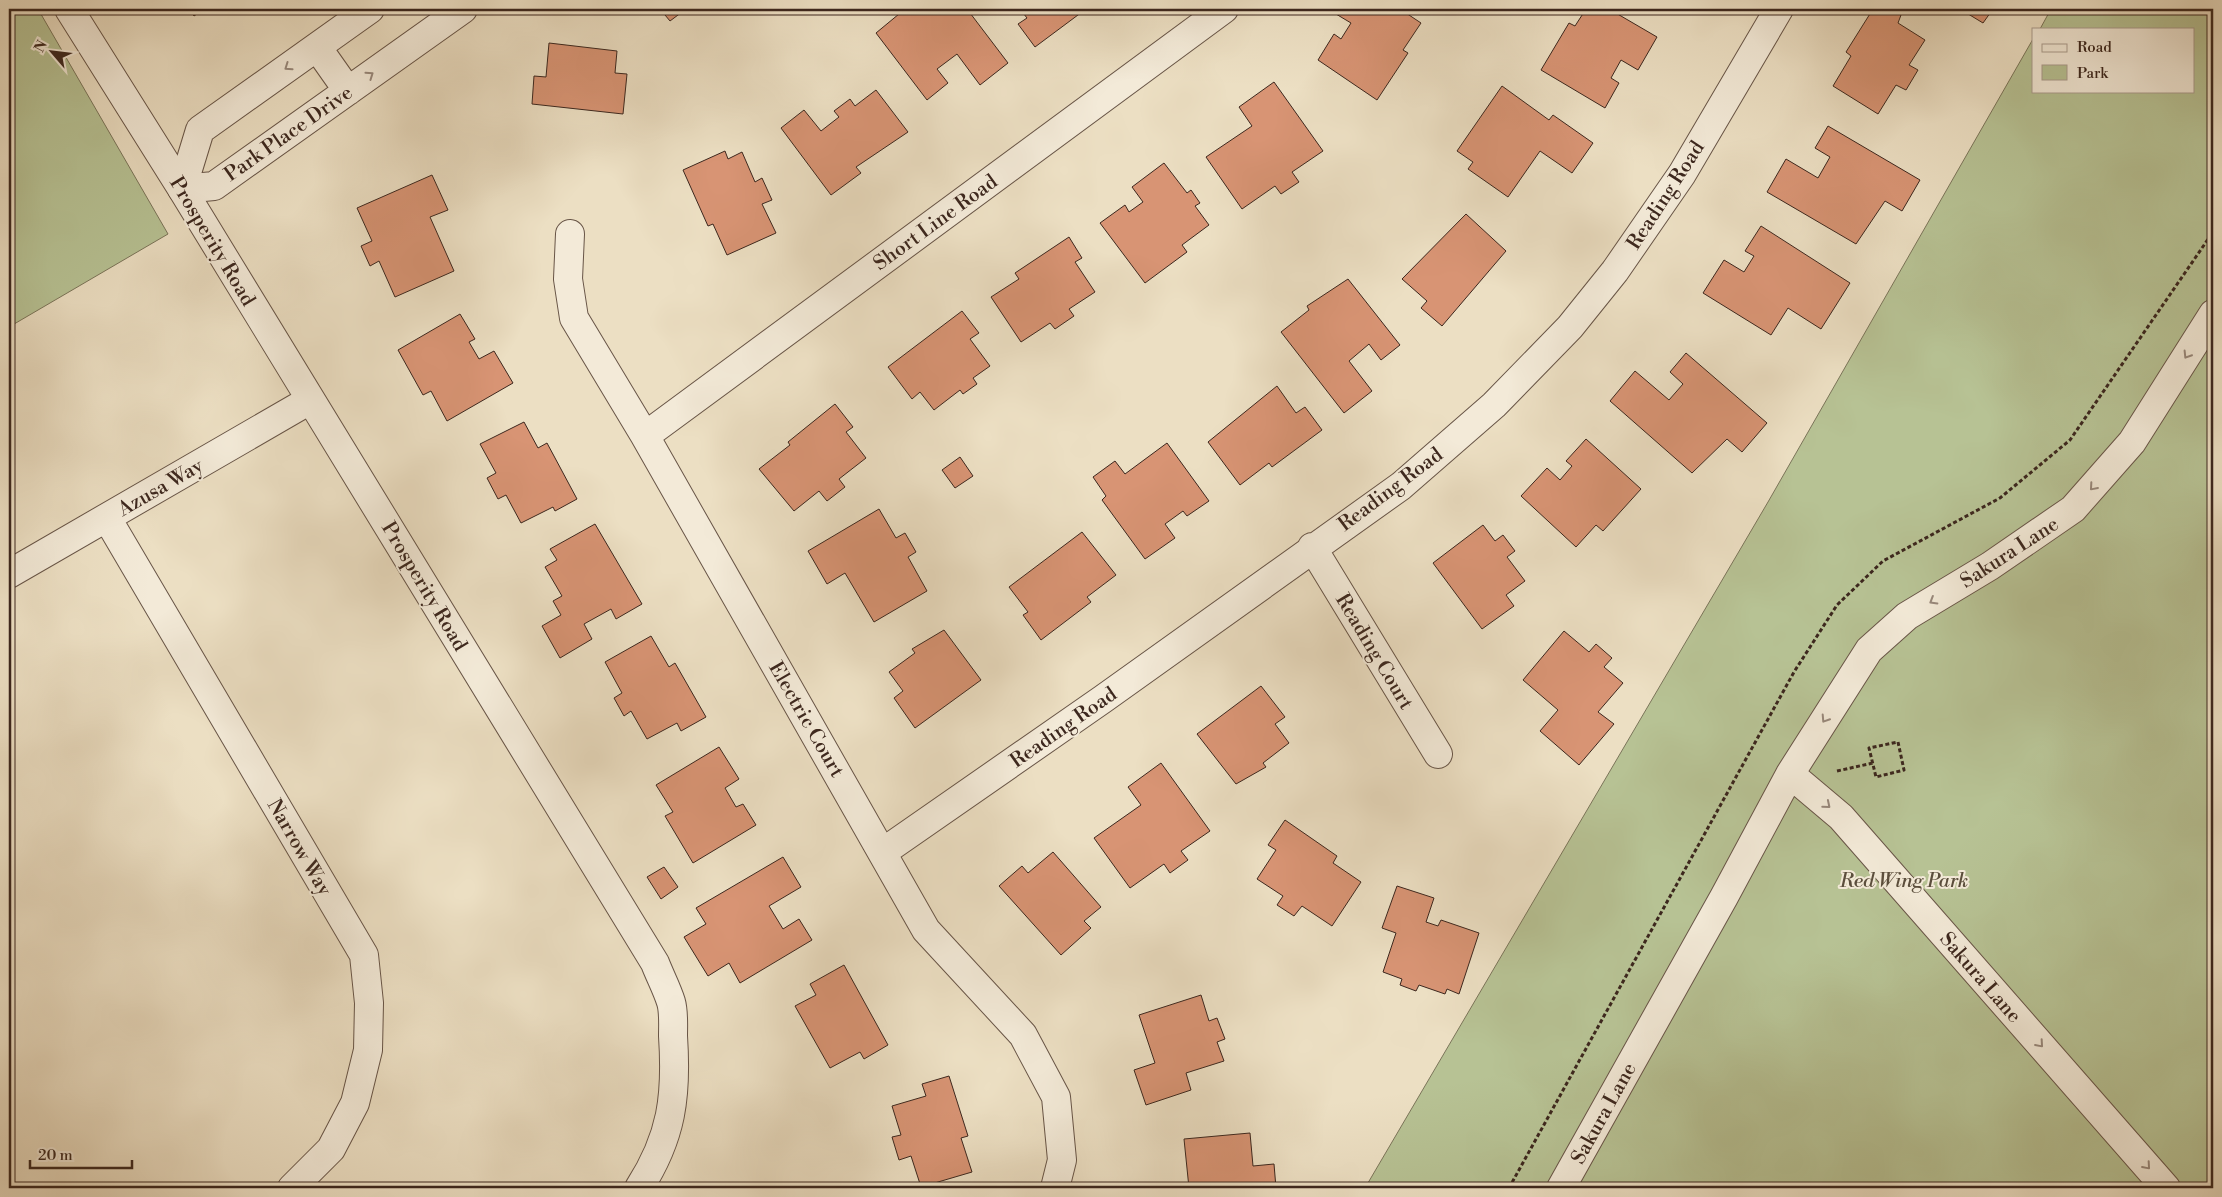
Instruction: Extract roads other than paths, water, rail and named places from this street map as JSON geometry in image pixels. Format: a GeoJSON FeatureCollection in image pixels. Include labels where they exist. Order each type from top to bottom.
{"type":"FeatureCollection","features":[{"type":"Feature","properties":{"kind":"street","name":"Prosperity Road"},"geometry":{"type":"LineString","coordinates":[[69,9],[182,188],[655,963],[671,1003],[675,1057],[673,1103],[666,1136],[653,1166],[639,1188]]}},
{"type":"Feature","properties":{"kind":"street","name":"Park Place Drive"},"geometry":{"type":"LineString","coordinates":[[370,9],[200,130],[182,188],[214,186],[348,91],[446,13]]}},
{"type":"Feature","properties":{"kind":"street","name":"Short Line Road"},"geometry":{"type":"LineString","coordinates":[[645,436],[1224,9]]}},
{"type":"Feature","properties":{"kind":"street","name":"Reading Road"},"geometry":{"type":"LineString","coordinates":[[883,852],[1103,699],[1312,548],[1402,486],[1494,405],[1570,327],[1615,271],[1682,174],[1780,9]]}},
{"type":"Feature","properties":{"kind":"street"},"geometry":{"type":"LineString","coordinates":[[317,47],[348,91]]}},
{"type":"Feature","properties":{"kind":"street","name":"Electric Court"},"geometry":{"type":"LineString","coordinates":[[570,234],[568,279],[574,318],[645,436],[926,930],[1023,1035],[1056,1097],[1062,1160],[1055,1188]]}},
{"type":"Feature","properties":{"kind":"street","name":"Sakura Lane"},"geometry":{"type":"LineString","coordinates":[[1561,1188],[1790,774],[1869,650],[1907,616],[1990,566],[2074,509],[2132,442],[2213,314]]}},
{"type":"Feature","properties":{"kind":"street","name":"Azusa Way"},"geometry":{"type":"LineString","coordinates":[[9,574],[310,400]]}},
{"type":"Feature","properties":{"kind":"street","name":"Narrow Way"},"geometry":{"type":"LineString","coordinates":[[107,518],[364,955],[369,1003],[368,1050],[356,1102],[331,1149],[292,1188]]}},
{"type":"Feature","properties":{"kind":"street","name":"Reading Court"},"geometry":{"type":"LineString","coordinates":[[1312,548],[1438,754]]}},
{"type":"Feature","properties":{"kind":"street","name":"Sakura Lane"},"geometry":{"type":"LineString","coordinates":[[1790,774],[1841,817],[2166,1188]]}},
{"type":"Feature","properties":{"kind":"park label","name":"Red Wing Park"},"geometry":{"type":"Point","coordinates":[1904,880]}}]}
